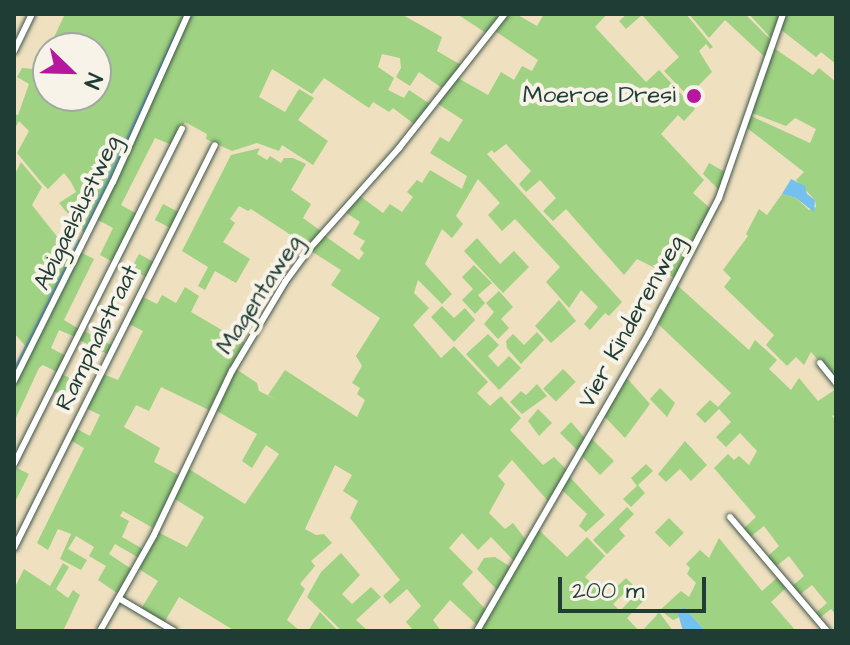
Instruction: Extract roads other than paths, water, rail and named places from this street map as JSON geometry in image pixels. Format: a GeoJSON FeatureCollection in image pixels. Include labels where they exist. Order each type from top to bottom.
{"type":"FeatureCollection","features":[{"type":"Feature","properties":{"kind":"street"},"geometry":{"type":"LineString","coordinates":[[14,51],[32,14]]}},
{"type":"Feature","properties":{"kind":"street","name":"Abigaelslustweg"},"geometry":{"type":"LineString","coordinates":[[14,381],[120,167],[188,14]]}},
{"type":"Feature","properties":{"kind":"street","name":"Magentaweg"},"geometry":{"type":"LineString","coordinates":[[100,631],[120,599],[232,371],[285,282],[310,248],[399,148],[505,14]]}},
{"type":"Feature","properties":{"kind":"street","name":"Vier Kinderenweg"},"geometry":{"type":"LineString","coordinates":[[477,631],[626,374],[719,198],[783,14]]}},
{"type":"Feature","properties":{"kind":"street"},"geometry":{"type":"LineString","coordinates":[[14,464],[182,129]]}},
{"type":"Feature","properties":{"kind":"street","name":"Ramphalstraat"},"geometry":{"type":"LineString","coordinates":[[14,548],[215,145]]}},
{"type":"Feature","properties":{"kind":"street"},"geometry":{"type":"LineString","coordinates":[[820,363],[836,383]]}},
{"type":"Feature","properties":{"kind":"street"},"geometry":{"type":"LineString","coordinates":[[730,517],[827,631]]}},
{"type":"Feature","properties":{"kind":"street"},"geometry":{"type":"LineString","coordinates":[[120,599],[174,631]]}},
{"type":"Feature","properties":{"kind":"water"},"geometry":{"type":"Polygon","coordinates":[[[791,179],[805,186],[807,194],[815,200],[814,212],[796,198],[782,194],[791,179]]]}},
{"type":"Feature","properties":{"kind":"water"},"geometry":{"type":"Polygon","coordinates":[[[684,607],[705,631],[683,631],[678,614],[684,607]]]}},
{"type":"Feature","properties":{"kind":"waterway"},"geometry":{"type":"LineString","coordinates":[[84,231],[176,33]]}},
{"type":"Feature","properties":{"kind":"waterway"},"geometry":{"type":"LineString","coordinates":[[14,370],[79,240]]}},
{"type":"Feature","properties":{"kind":"place","name":"Moeroe Dresi"},"geometry":{"type":"Point","coordinates":[694,96]}}]}
